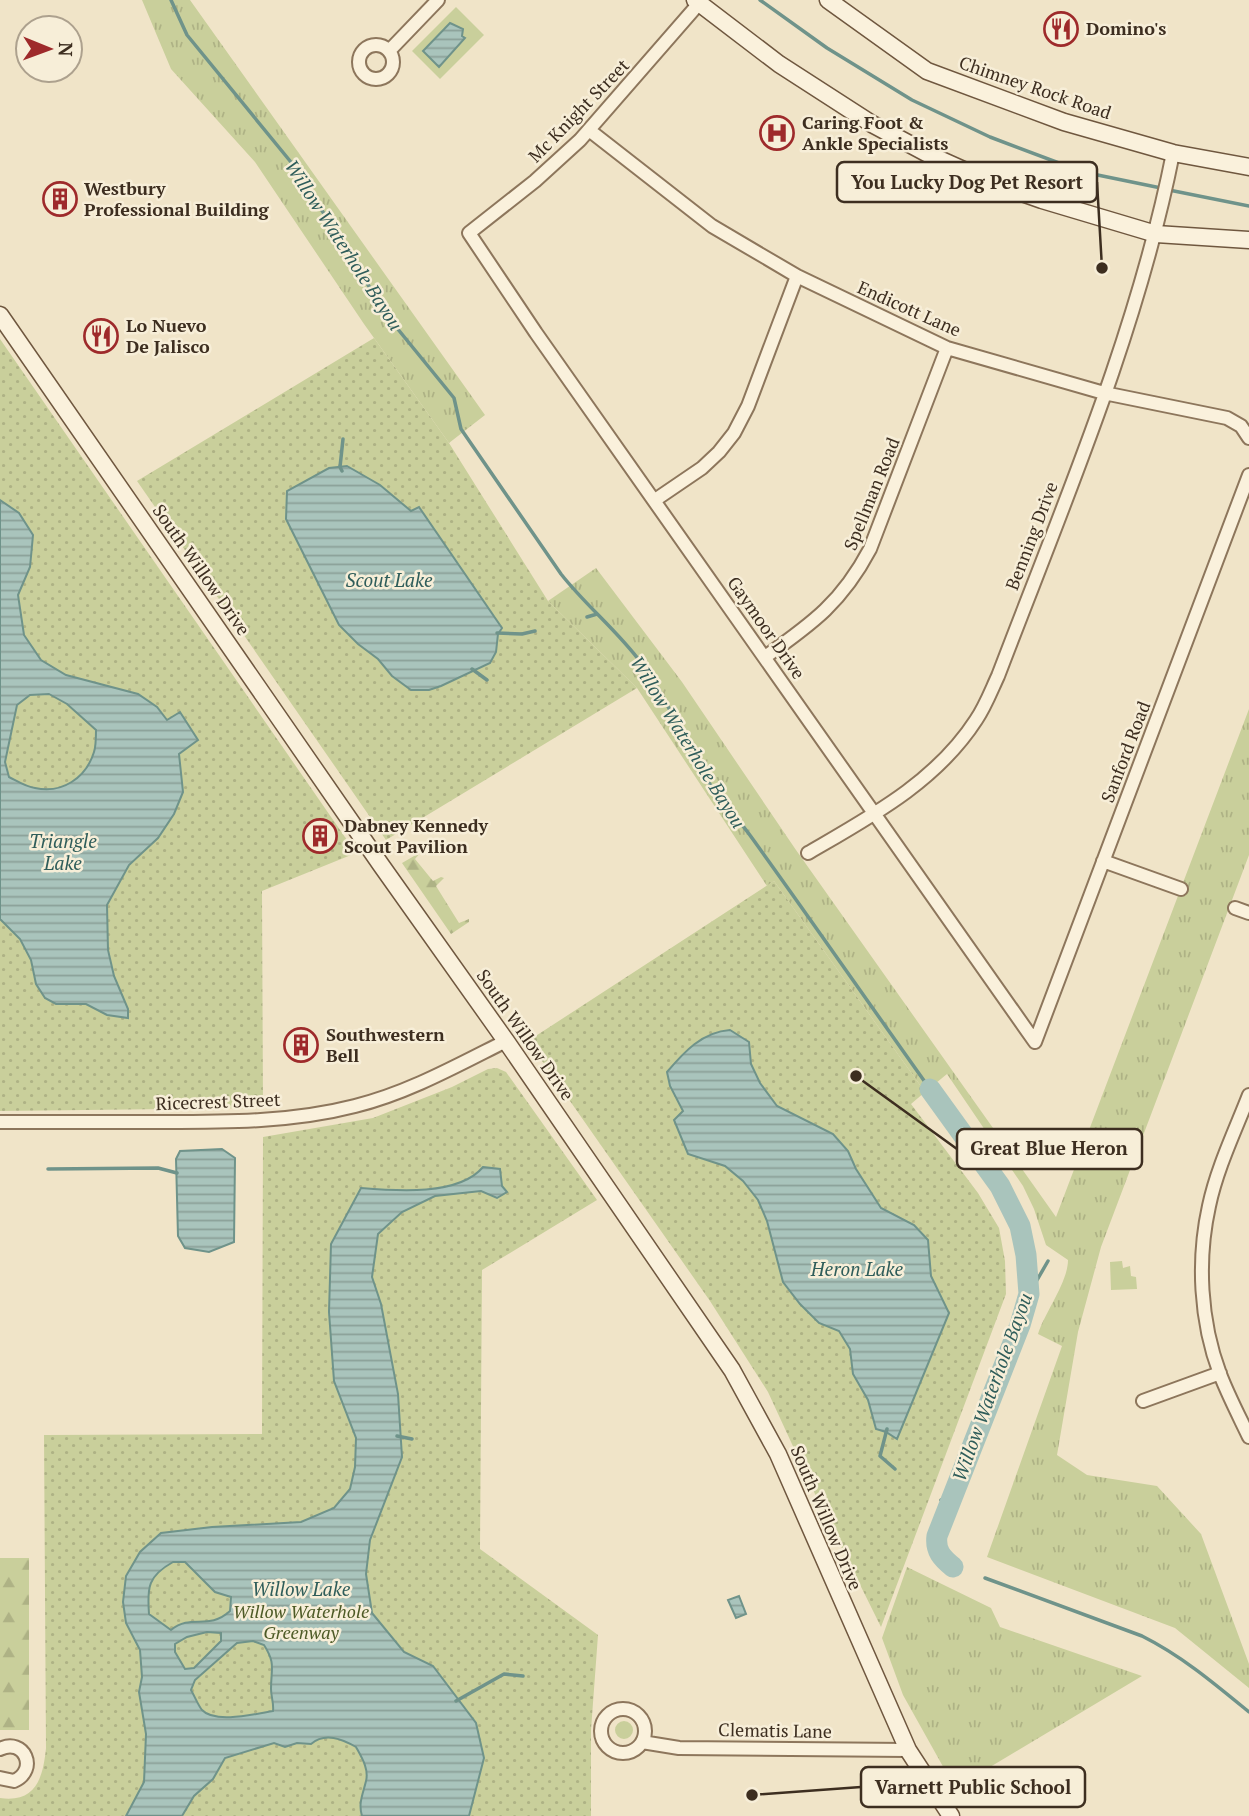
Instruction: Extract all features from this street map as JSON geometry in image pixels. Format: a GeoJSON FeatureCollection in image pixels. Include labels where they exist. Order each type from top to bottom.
{"type":"FeatureCollection","features":[{"type":"Feature","properties":{"kind":"street"},"geometry":{"type":"LineString","coordinates":[[389,51],[438,0]]}},
{"type":"Feature","properties":{"kind":"street","name":"Chimney Rock Road"},"geometry":{"type":"LineString","coordinates":[[828,0],[927,71],[1064,122],[1173,153],[1249,167]]}},
{"type":"Feature","properties":{"kind":"street"},"geometry":{"type":"LineString","coordinates":[[699,1],[805,82],[872,124],[930,155],[1042,200],[1156,234],[1249,240]]}},
{"type":"Feature","properties":{"kind":"street","name":"Mc Knight Street"},"geometry":{"type":"LineString","coordinates":[[469,233],[535,181],[589,130],[699,1]]}},
{"type":"Feature","properties":{"kind":"street","name":"Endicott Lane"},"geometry":{"type":"LineString","coordinates":[[589,130],[712,226],[797,276],[947,348],[1104,393],[1227,418],[1241,426],[1249,438]]}},
{"type":"Feature","properties":{"kind":"street","name":"Benning Drive"},"geometry":{"type":"LineString","coordinates":[[808,853],[908,792],[958,745],[977,719],[998,676],[1136,303],[1156,234],[1173,153]]}},
{"type":"Feature","properties":{"kind":"street","name":"Gaymoor Drive"},"geometry":{"type":"LineString","coordinates":[[469,233],[1035,1042]]}},
{"type":"Feature","properties":{"kind":"street"},"geometry":{"type":"LineString","coordinates":[[655,500],[702,468],[734,433],[748,406],[797,276]]}},
{"type":"Feature","properties":{"kind":"street","name":"South Willow Drive"},"geometry":{"type":"LineString","coordinates":[[0,315],[709,1336],[778,1454],[908,1750],[951,1816]]}},
{"type":"Feature","properties":{"kind":"street","name":"Spellman Road"},"geometry":{"type":"LineString","coordinates":[[765,657],[826,612],[860,569],[947,348]]}},
{"type":"Feature","properties":{"kind":"street","name":"Sanford Road"},"geometry":{"type":"LineString","coordinates":[[1035,1042],[1249,475]]}},
{"type":"Feature","properties":{"kind":"street"},"geometry":{"type":"LineString","coordinates":[[1103,861],[1181,890]]}},
{"type":"Feature","properties":{"kind":"street"},"geometry":{"type":"LineString","coordinates":[[1235,908],[1249,913]]}},
{"type":"Feature","properties":{"kind":"street","name":"Ricecrest Street"},"geometry":{"type":"LineString","coordinates":[[0,1122],[255,1122],[315,1113],[355,1106],[397,1091],[443,1073],[506,1041]]}},
{"type":"Feature","properties":{"kind":"street"},"geometry":{"type":"LineString","coordinates":[[1249,1095],[1244,1120],[1209,1204],[1203,1241],[1202,1290],[1206,1326],[1220,1373],[1249,1437]]}},
{"type":"Feature","properties":{"kind":"street"},"geometry":{"type":"LineString","coordinates":[[1143,1401],[1220,1373]]}},
{"type":"Feature","properties":{"kind":"street","name":"Clematis Lane"},"geometry":{"type":"LineString","coordinates":[[642,1742],[679,1748],[908,1750]]}},
{"type":"Feature","properties":{"kind":"street"},"geometry":{"type":"LineString","coordinates":[[0,1749],[5,1746],[19,1748],[25,1753],[28,1766],[25,1773],[14,1781],[0,1778]]}},
{"type":"Feature","properties":{"kind":"green space"},"geometry":{"type":"Polygon","coordinates":[[[142,0],[190,0],[485,415],[449,443],[364,324],[255,162],[171,69],[142,0]]]}},
{"type":"Feature","properties":{"kind":"green space"},"geometry":{"type":"Polygon","coordinates":[[[456,7],[484,35],[440,79],[412,51],[456,7]]]}},
{"type":"Feature","properties":{"kind":"green space"},"geometry":{"type":"Polygon","coordinates":[[[374,338],[449,443],[548,601],[637,688],[386,840],[137,481],[374,338]]]}},
{"type":"Feature","properties":{"kind":"green space"},"geometry":{"type":"Polygon","coordinates":[[[0,339],[356,853],[262,891],[263,1108],[0,1111],[0,339]]]}},
{"type":"Feature","properties":{"kind":"green space"},"geometry":{"type":"Polygon","coordinates":[[[596,568],[682,682],[796,850],[1056,1217],[1249,709],[1249,855],[1101,1247],[1078,1332],[1057,1455],[1087,1475],[1157,1486],[1201,1534],[1249,1664],[1249,1688],[1175,1628],[987,1557],[1062,1346],[1038,1334],[1064,1278],[1068,1260],[1046,1245],[1023,1186],[947,1074],[925,1092],[774,881],[767,886],[637,688],[548,601],[596,568]]]}},
{"type":"Feature","properties":{"kind":"green space"},"geometry":{"type":"Polygon","coordinates":[[[421,852],[415,859],[433,881],[444,878],[436,886],[459,923],[469,919],[469,922],[451,934],[402,863],[421,852]]]}},
{"type":"Feature","properties":{"kind":"green space"},"geometry":{"type":"Polygon","coordinates":[[[774,881],[925,1092],[911,1104],[978,1193],[999,1228],[1005,1261],[1006,1294],[881,1627],[768,1392],[710,1301],[528,1041],[774,881]]]}},
{"type":"Feature","properties":{"kind":"green space","name":"Willow Waterhole Greenway"},"geometry":{"type":"Polygon","coordinates":[[[497,1068],[506,1072],[597,1200],[482,1270],[480,1549],[598,1635],[591,1730],[591,1816],[0,1816],[0,1798],[22,1797],[35,1786],[43,1769],[46,1748],[44,1435],[262,1434],[263,1137],[373,1118],[452,1087],[488,1069],[497,1068]]]}},
{"type":"Feature","properties":{"kind":"green space"},"geometry":{"type":"Polygon","coordinates":[[[1122,1261],[1123,1268],[1130,1266],[1131,1276],[1136,1277],[1137,1289],[1111,1290],[1110,1262],[1122,1261]]]}},
{"type":"Feature","properties":{"kind":"green space"},"geometry":{"type":"Polygon","coordinates":[[[0,1558],[29,1558],[29,1730],[0,1730],[0,1558]]]}},
{"type":"Feature","properties":{"kind":"green space"},"geometry":{"type":"Polygon","coordinates":[[[907,1567],[991,1608],[1000,1627],[1142,1676],[955,1788],[903,1695],[882,1638],[907,1567]]]}},
{"type":"Feature","properties":{"kind":"green space"},"geometry":{"type":"Polygon","coordinates":[[[624,1721],[630,1724],[633,1730],[630,1736],[624,1739],[618,1736],[615,1730],[618,1724],[624,1721]]]}},
{"type":"Feature","properties":{"kind":"water"},"geometry":{"type":"Polygon","coordinates":[[[450,23],[463,29],[462,36],[465,38],[439,67],[423,51],[450,23]]]}},
{"type":"Feature","properties":{"kind":"water","name":"Scout Lake"},"geometry":{"type":"Polygon","coordinates":[[[347,466],[380,485],[411,511],[419,507],[502,628],[498,634],[496,652],[490,663],[441,686],[429,690],[411,690],[392,676],[378,659],[339,625],[286,519],[287,491],[329,468],[347,466]]]}},
{"type":"Feature","properties":{"kind":"water","name":"Triangle Lake"},"geometry":{"type":"Polygon","coordinates":[[[0,500],[19,513],[33,535],[30,567],[18,595],[24,635],[41,660],[66,675],[138,694],[157,707],[167,720],[180,712],[198,740],[179,754],[183,792],[174,814],[158,838],[129,865],[107,905],[108,950],[114,976],[128,1009],[128,1018],[107,1015],[86,1004],[56,1004],[45,998],[36,984],[31,960],[20,939],[0,919],[0,500]],[[49,694],[30,695],[17,705],[5,762],[9,777],[32,787],[54,789],[72,782],[85,769],[95,750],[96,730],[67,704],[49,694]]]}},
{"type":"Feature","properties":{"kind":"water","name":"Heron Lake"},"geometry":{"type":"Polygon","coordinates":[[[730,1030],[749,1042],[751,1064],[760,1083],[777,1106],[833,1134],[848,1151],[881,1208],[914,1225],[928,1240],[931,1276],[949,1313],[897,1439],[876,1429],[868,1400],[853,1374],[850,1349],[839,1331],[819,1323],[783,1282],[767,1221],[758,1200],[743,1181],[725,1166],[688,1154],[674,1120],[683,1111],[670,1086],[667,1072],[687,1050],[702,1039],[730,1030]]]}},
{"type":"Feature","properties":{"kind":"water"},"geometry":{"type":"Polygon","coordinates":[[[222,1149],[235,1158],[234,1242],[209,1252],[185,1248],[178,1236],[176,1159],[180,1151],[222,1149]]]}},
{"type":"Feature","properties":{"kind":"water","name":"Willow Lake"},"geometry":{"type":"Polygon","coordinates":[[[483,1167],[500,1169],[502,1186],[507,1192],[497,1198],[481,1191],[435,1196],[402,1212],[378,1234],[372,1277],[381,1304],[398,1394],[402,1457],[370,1540],[366,1574],[372,1613],[404,1652],[433,1666],[476,1723],[484,1758],[469,1816],[362,1816],[361,1803],[367,1777],[363,1759],[356,1747],[339,1739],[322,1738],[311,1744],[297,1743],[285,1747],[274,1743],[225,1758],[213,1779],[194,1796],[182,1816],[126,1816],[144,1782],[146,1734],[139,1692],[142,1677],[140,1650],[126,1623],[123,1602],[126,1576],[140,1552],[161,1533],[301,1522],[334,1508],[350,1489],[355,1467],[356,1438],[334,1381],[329,1312],[331,1244],[361,1188],[426,1190],[459,1183],[483,1167]],[[173,1562],[158,1572],[151,1583],[148,1596],[149,1614],[171,1630],[186,1623],[214,1620],[230,1611],[231,1597],[215,1592],[185,1562],[173,1562]],[[207,1632],[187,1637],[175,1644],[175,1652],[185,1669],[194,1668],[221,1641],[221,1633],[207,1632]],[[253,1641],[237,1643],[195,1680],[191,1690],[202,1710],[208,1714],[236,1717],[273,1711],[272,1666],[268,1651],[264,1645],[253,1641]]]}},
{"type":"Feature","properties":{"kind":"water"},"geometry":{"type":"Polygon","coordinates":[[[739,1596],[746,1614],[736,1618],[728,1600],[739,1596]]]}},
{"type":"Feature","properties":{"kind":"waterway","name":"Willow Waterhole Bayou"},"geometry":{"type":"LineString","coordinates":[[171,0],[187,35],[295,167],[388,317],[454,398],[461,429],[561,574],[642,664],[707,780],[752,838],[930,1089]]}},
{"type":"Feature","properties":{"kind":"waterway"},"geometry":{"type":"LineString","coordinates":[[760,0],[827,48],[912,100],[990,137],[1083,172],[1161,188]]}},
{"type":"Feature","properties":{"kind":"waterway"},"geometry":{"type":"LineString","coordinates":[[1169,190],[1249,206]]}},
{"type":"Feature","properties":{"kind":"waterway"},"geometry":{"type":"LineString","coordinates":[[342,471],[340,467],[343,439]]}},
{"type":"Feature","properties":{"kind":"waterway"},"geometry":{"type":"LineString","coordinates":[[587,617],[597,614]]}},
{"type":"Feature","properties":{"kind":"waterway"},"geometry":{"type":"LineString","coordinates":[[497,633],[522,634],[535,631]]}},
{"type":"Feature","properties":{"kind":"waterway"},"geometry":{"type":"LineString","coordinates":[[472,669],[487,680]]}},
{"type":"Feature","properties":{"kind":"waterway","name":"Willow Waterhole Bayou"},"geometry":{"type":"LineString","coordinates":[[930,1089],[1000,1186],[1020,1226],[1026,1255],[1029,1294],[1020,1325],[937,1536],[940,1554],[953,1567]]}},
{"type":"Feature","properties":{"kind":"waterway"},"geometry":{"type":"LineString","coordinates":[[48,1169],[158,1168],[177,1173]]}},
{"type":"Feature","properties":{"kind":"waterway"},"geometry":{"type":"LineString","coordinates":[[1029,1294],[1048,1261]]}},
{"type":"Feature","properties":{"kind":"waterway"},"geometry":{"type":"LineString","coordinates":[[887,1429],[880,1456],[895,1469]]}},
{"type":"Feature","properties":{"kind":"waterway"},"geometry":{"type":"LineString","coordinates":[[397,1436],[412,1439]]}},
{"type":"Feature","properties":{"kind":"waterway"},"geometry":{"type":"LineString","coordinates":[[941,1500],[950,1504]]}},
{"type":"Feature","properties":{"kind":"waterway","name":"Willow Waterhole Bayou"},"geometry":{"type":"LineString","coordinates":[[985,1578],[1142,1636],[1184,1661],[1249,1712]]}},
{"type":"Feature","properties":{"kind":"waterway"},"geometry":{"type":"LineString","coordinates":[[456,1701],[504,1674],[523,1676]]}},
{"type":"Feature","properties":{"kind":"place","name":"Domino's"},"geometry":{"type":"Point","coordinates":[1061,29]}},
{"type":"Feature","properties":{"kind":"place","name":"Caring Foot & Ankle Specialists"},"geometry":{"type":"Point","coordinates":[777,133]}},
{"type":"Feature","properties":{"kind":"place","name":"Westbury Professional Building"},"geometry":{"type":"Point","coordinates":[60,199]}},
{"type":"Feature","properties":{"kind":"place","name":"You Lucky Dog Pet Resort"},"geometry":{"type":"Point","coordinates":[1102,268]}},
{"type":"Feature","properties":{"kind":"place","name":"Lo Nuevo De Jalisco"},"geometry":{"type":"Point","coordinates":[101,336]}},
{"type":"Feature","properties":{"kind":"place","name":"Dabney Kennedy Scout Pavilion"},"geometry":{"type":"Point","coordinates":[320,836]}},
{"type":"Feature","properties":{"kind":"place","name":"Southwestern Bell"},"geometry":{"type":"Point","coordinates":[301,1045]}},
{"type":"Feature","properties":{"kind":"place","name":"Great Blue Heron"},"geometry":{"type":"Point","coordinates":[856,1076]}},
{"type":"Feature","properties":{"kind":"place","name":"Varnett Public School"},"geometry":{"type":"Point","coordinates":[752,1795]}}]}
